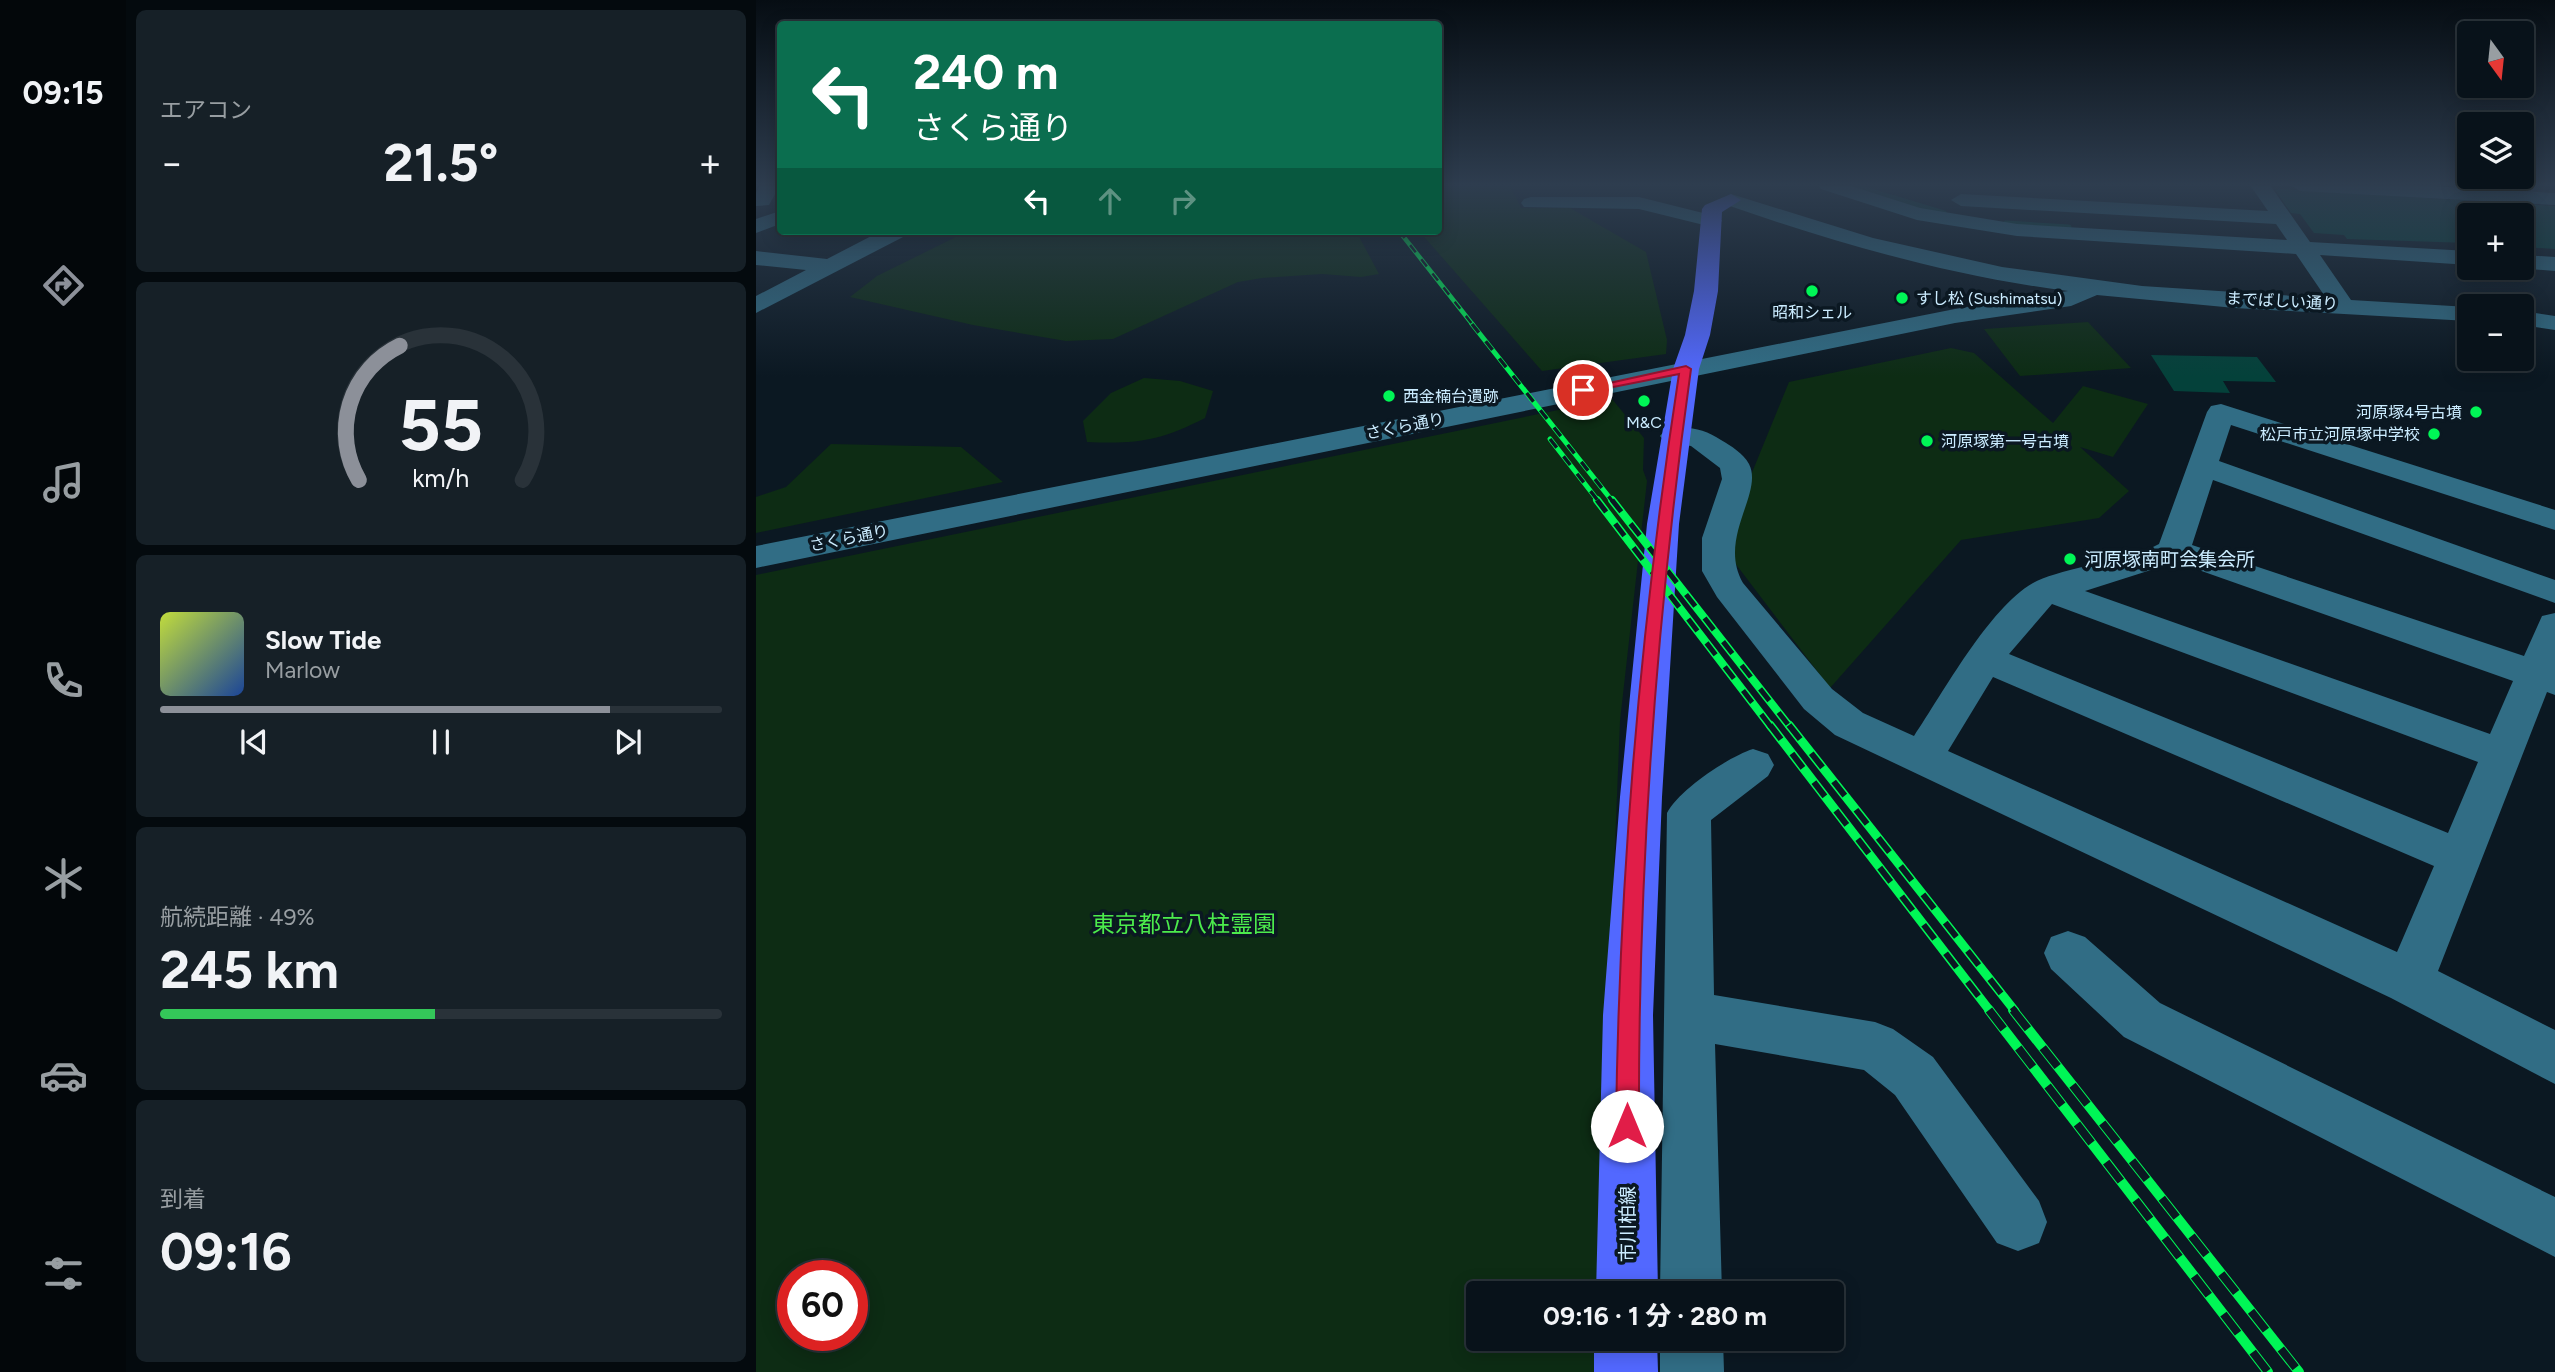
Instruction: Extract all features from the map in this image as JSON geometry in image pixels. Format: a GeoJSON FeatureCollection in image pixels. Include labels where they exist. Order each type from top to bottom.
{"type":"FeatureCollection","features":[{"type":"Feature","properties":{"kind":"main road","name":"市川柏線"},"geometry":{"type":"LineString","coordinates":[[1627,1281],[1628,1015],[1663,524],[1686,369],[1692,358],[1703,295],[1715,249]]}},
{"type":"Feature","properties":{"kind":"main road"},"geometry":{"type":"LineString","coordinates":[[1626,1351],[1626,1372]]}},
{"type":"Feature","properties":{"kind":"street"},"geometry":{"type":"LineString","coordinates":[[756,306],[862,249]]}},
{"type":"Feature","properties":{"kind":"street","name":"までばしい通り"},"geometry":{"type":"LineString","coordinates":[[1888,249],[2094,288],[2457,313]]}},
{"type":"Feature","properties":{"kind":"street"},"geometry":{"type":"LineString","coordinates":[[2302,249],[2342,304]]}},
{"type":"Feature","properties":{"kind":"street"},"geometry":{"type":"LineString","coordinates":[[2367,249],[2457,257]]}},
{"type":"Feature","properties":{"kind":"street"},"geometry":{"type":"LineString","coordinates":[[756,258],[829,266]]}},
{"type":"Feature","properties":{"kind":"street"},"geometry":{"type":"LineString","coordinates":[[2534,263],[2555,264]]}},
{"type":"Feature","properties":{"kind":"street","name":"さくら通り"},"geometry":{"type":"LineString","coordinates":[[756,557],[1955,316],[2071,299],[2094,288]]}},
{"type":"Feature","properties":{"kind":"street"},"geometry":{"type":"LineString","coordinates":[[2534,320],[2555,323]]}},
{"type":"Feature","properties":{"kind":"street"},"geometry":{"type":"LineString","coordinates":[[1922,758],[1987,660],[2034,598],[2047,590],[2155,560],[2174,550],[2221,412],[2555,520]]}},
{"type":"Feature","properties":{"kind":"street"},"geometry":{"type":"LineString","coordinates":[[1675,436],[1699,438],[1727,457],[1735,467],[1737,479],[1718,538],[1719,571],[1729,589],[1818,699],[1849,724],[2409,982],[2555,1058]]}},
{"type":"Feature","properties":{"kind":"street"},"geometry":{"type":"LineString","coordinates":[[2204,466],[2555,592]]}},
{"type":"Feature","properties":{"kind":"street"},"geometry":{"type":"LineString","coordinates":[[2174,550],[2544,677]]}},
{"type":"Feature","properties":{"kind":"street"},"geometry":{"type":"LineString","coordinates":[[2047,590],[2500,754]]}},
{"type":"Feature","properties":{"kind":"street"},"geometry":{"type":"LineString","coordinates":[[2409,982],[2500,754],[2544,677],[2555,625]]}},
{"type":"Feature","properties":{"kind":"street"},"geometry":{"type":"LineString","coordinates":[[1987,660],[2459,857]]}},
{"type":"Feature","properties":{"kind":"street"},"geometry":{"type":"LineString","coordinates":[[1691,1281],[1689,813],[1753,765]]}},
{"type":"Feature","properties":{"kind":"street"},"geometry":{"type":"LineString","coordinates":[[2068,953],[2142,1020],[2555,1228]]}},
{"type":"Feature","properties":{"kind":"street"},"geometry":{"type":"LineString","coordinates":[[1689,1015],[1875,1046],[1914,1076],[2018,1222]]}},
{"type":"Feature","properties":{"kind":"street"},"geometry":{"type":"LineString","coordinates":[[1692,1351],[1692,1372]]}},
{"type":"Feature","properties":{"kind":"green space"},"geometry":{"type":"Polygon","coordinates":[[[932,249],[1366,249],[1379,274],[1361,277],[1322,274],[1238,282],[1113,339],[1066,341],[973,325],[850,297],[877,276],[932,249]]]}},
{"type":"Feature","properties":{"kind":"green space"},"geometry":{"type":"Polygon","coordinates":[[[1435,249],[1641,249],[1646,252],[1667,340],[1666,354],[1542,371],[1435,249]]]}},
{"type":"Feature","properties":{"kind":"green space"},"geometry":{"type":"Polygon","coordinates":[[[2088,322],[2131,368],[2020,376],[1984,329],[2088,322]]]}},
{"type":"Feature","properties":{"kind":"green space"},"geometry":{"type":"Polygon","coordinates":[[[1951,348],[1974,353],[2053,423],[2083,386],[2148,404],[2113,457],[2080,447],[2129,491],[2099,518],[1961,540],[1830,688],[1722,546],[1789,382],[1951,348]]]}},
{"type":"Feature","properties":{"kind":"green space"},"geometry":{"type":"Polygon","coordinates":[[[1144,378],[1180,381],[1213,391],[1205,418],[1175,432],[1148,439],[1087,442],[1083,421],[1111,393],[1144,378]]]}},
{"type":"Feature","properties":{"kind":"green space","name":"東京都立八柱霊園"},"geometry":{"type":"Polygon","coordinates":[[[1612,399],[1644,438],[1643,470],[1647,481],[1620,721],[1597,1281],[1466,1281],[1466,1351],[1595,1351],[1594,1372],[756,1372],[756,575],[1612,399]]]}},
{"type":"Feature","properties":{"kind":"green space"},"geometry":{"type":"Polygon","coordinates":[[[831,444],[961,447],[1003,482],[756,533],[756,497],[786,487],[831,444]]]}},
{"type":"Feature","properties":{"kind":"shaded area"},"geometry":{"type":"Polygon","coordinates":[[[2151,355],[2257,357],[2276,382],[2223,381],[2230,393],[2174,391],[2151,355]]]}},
{"type":"Feature","properties":{"kind":"railway"},"geometry":{"type":"LineString","coordinates":[[1413,249],[1473,325]]}},
{"type":"Feature","properties":{"kind":"railway"},"geometry":{"type":"LineString","coordinates":[[1472,324],[1613,502]]}},
{"type":"Feature","properties":{"kind":"railway"},"geometry":{"type":"LineString","coordinates":[[1550,439],[1599,502]]}},
{"type":"Feature","properties":{"kind":"railway"},"geometry":{"type":"LineString","coordinates":[[1597,500],[1771,727]]}},
{"type":"Feature","properties":{"kind":"railway"},"geometry":{"type":"LineString","coordinates":[[1612,500],[1790,727]]}},
{"type":"Feature","properties":{"kind":"railway"},"geometry":{"type":"LineString","coordinates":[[1770,725],[1990,1011]]}},
{"type":"Feature","properties":{"kind":"railway"},"geometry":{"type":"LineString","coordinates":[[1789,725],[2015,1011]]}},
{"type":"Feature","properties":{"kind":"railway"},"geometry":{"type":"LineString","coordinates":[[1989,1010],[2268,1372]]}},
{"type":"Feature","properties":{"kind":"railway"},"geometry":{"type":"LineString","coordinates":[[2013,1010],[2299,1372]]}},
{"type":"Feature","properties":{"kind":"place","name":"昭和シェル"},"geometry":{"type":"Point","coordinates":[1812,291]}},
{"type":"Feature","properties":{"kind":"place","name":"すし松 (Sushimatsu)"},"geometry":{"type":"Point","coordinates":[1902,298]}},
{"type":"Feature","properties":{"kind":"place","name":"西金楠台遺跡"},"geometry":{"type":"Point","coordinates":[1389,396]}},
{"type":"Feature","properties":{"kind":"place","name":"M&C"},"geometry":{"type":"Point","coordinates":[1644,401]}},
{"type":"Feature","properties":{"kind":"place","name":"河原塚4号古墳"},"geometry":{"type":"Point","coordinates":[2476,412]}},
{"type":"Feature","properties":{"kind":"place","name":"松戸市立河原塚中学校"},"geometry":{"type":"Point","coordinates":[2434,434]}},
{"type":"Feature","properties":{"kind":"place","name":"河原塚第一号古墳"},"geometry":{"type":"Point","coordinates":[1927,441]}},
{"type":"Feature","properties":{"kind":"place","name":"河原塚南町会集会所"},"geometry":{"type":"Point","coordinates":[2070,559]}},
{"type":"Feature","properties":{"kind":"route"},"geometry":{"type":"LineString","coordinates":[[1583,390],[1686,369],[1663,524],[1641,797],[1628,1015],[1627,1126]]}}]}
